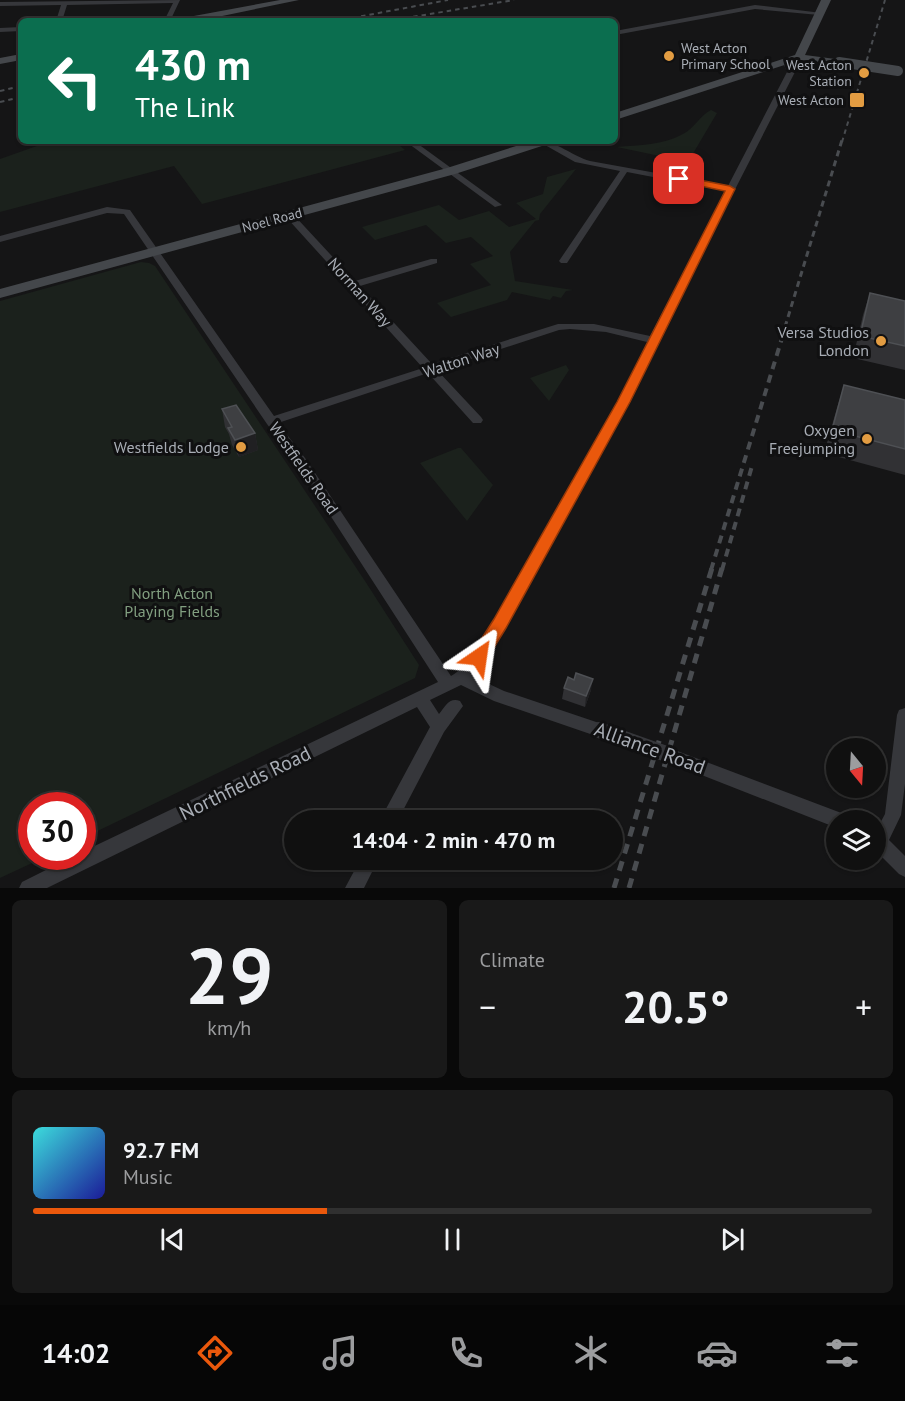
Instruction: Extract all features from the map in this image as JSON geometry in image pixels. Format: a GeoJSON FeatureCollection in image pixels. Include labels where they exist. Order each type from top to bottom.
{"type":"FeatureCollection","features":[{"type":"Feature","properties":{"kind":"street"},"geometry":{"type":"LineString","coordinates":[[199,18],[294,0]]}},
{"type":"Feature","properties":{"kind":"street"},"geometry":{"type":"LineString","coordinates":[[798,57],[826,0]]}},
{"type":"Feature","properties":{"kind":"street"},"geometry":{"type":"LineString","coordinates":[[0,4],[176,1],[169,18]]}},
{"type":"Feature","properties":{"kind":"street"},"geometry":{"type":"LineString","coordinates":[[60,18],[66,3]]}},
{"type":"Feature","properties":{"kind":"street"},"geometry":{"type":"LineString","coordinates":[[618,32],[755,7],[819,13]]}},
{"type":"Feature","properties":{"kind":"street"},"geometry":{"type":"LineString","coordinates":[[0,30],[18,29]]}},
{"type":"Feature","properties":{"kind":"street"},"geometry":{"type":"LineString","coordinates":[[618,116],[798,57],[902,72]]}},
{"type":"Feature","properties":{"kind":"street"},"geometry":{"type":"LineString","coordinates":[[0,61],[18,58]]}},
{"type":"Feature","properties":{"kind":"street"},"geometry":{"type":"LineString","coordinates":[[455,682],[479,657],[500,624],[624,402],[653,340],[791,72],[787,64],[782,62]]}},
{"type":"Feature","properties":{"kind":"street"},"geometry":{"type":"LineString","coordinates":[[413,144],[498,206]]}},
{"type":"Feature","properties":{"kind":"street","name":"Noel Road"},"geometry":{"type":"LineString","coordinates":[[0,294],[451,171],[534,144]]}},
{"type":"Feature","properties":{"kind":"street"},"geometry":{"type":"LineString","coordinates":[[549,144],[578,160],[730,189]]}},
{"type":"Feature","properties":{"kind":"street"},"geometry":{"type":"LineString","coordinates":[[564,261],[625,169]]}},
{"type":"Feature","properties":{"kind":"street","name":"Westfields Road"},"geometry":{"type":"LineString","coordinates":[[0,239],[107,210],[127,212],[271,422],[301,461],[455,682]]}},
{"type":"Feature","properties":{"kind":"street","name":"Norman Way"},"geometry":{"type":"LineString","coordinates":[[289,215],[477,420]]}},
{"type":"Feature","properties":{"kind":"street"},"geometry":{"type":"LineString","coordinates":[[353,285],[434,261]]}},
{"type":"Feature","properties":{"kind":"street","name":"Walton Way"},"geometry":{"type":"LineString","coordinates":[[271,422],[572,325],[593,326],[653,340]]}},
{"type":"Feature","properties":{"kind":"street","name":"Northfields Road"},"geometry":{"type":"LineString","coordinates":[[28,888],[455,682]]}},
{"type":"Feature","properties":{"kind":"street","name":"Alliance Road"},"geometry":{"type":"LineString","coordinates":[[455,682],[711,770],[826,815]]}},
{"type":"Feature","properties":{"kind":"street"},"geometry":{"type":"LineString","coordinates":[[420,698],[438,728]]}},
{"type":"Feature","properties":{"kind":"street"},"geometry":{"type":"LineString","coordinates":[[394,810],[438,728],[455,705]]}},
{"type":"Feature","properties":{"kind":"street"},"geometry":{"type":"LineString","coordinates":[[886,827],[893,815],[905,715]]}},
{"type":"Feature","properties":{"kind":"street"},"geometry":{"type":"LineString","coordinates":[[886,848],[905,868]]}},
{"type":"Feature","properties":{"kind":"street"},"geometry":{"type":"LineString","coordinates":[[354,888],[364,870]]}},
{"type":"Feature","properties":{"kind":"green space"},"geometry":{"type":"Polygon","coordinates":[[[711,110],[717,113],[688,162],[617,147],[651,144],[675,138],[691,129],[703,115],[711,110]]]}},
{"type":"Feature","properties":{"kind":"green space"},"geometry":{"type":"Polygon","coordinates":[[[42,144],[398,144],[405,150],[202,204],[174,166],[0,212],[0,159],[42,144]]]}},
{"type":"Feature","properties":{"kind":"green space"},"geometry":{"type":"Polygon","coordinates":[[[576,169],[540,214],[539,220],[535,221],[510,252],[515,281],[573,290],[566,291],[561,298],[553,296],[550,300],[512,292],[507,300],[451,317],[437,303],[491,285],[470,264],[493,256],[471,237],[446,243],[426,225],[375,240],[362,227],[439,205],[459,220],[489,211],[509,227],[536,219],[516,203],[543,194],[547,177],[576,169]]]}},
{"type":"Feature","properties":{"kind":"green space","name":"North Acton Playing Fields"},"geometry":{"type":"Polygon","coordinates":[[[141,262],[155,266],[419,665],[415,678],[96,832],[96,792],[18,792],[18,870],[0,878],[0,301],[141,262]]]}},
{"type":"Feature","properties":{"kind":"green space"},"geometry":{"type":"Polygon","coordinates":[[[566,365],[569,370],[549,401],[530,378],[566,365]]]}},
{"type":"Feature","properties":{"kind":"green space"},"geometry":{"type":"Polygon","coordinates":[[[461,448],[493,485],[467,521],[420,463],[461,448]]]}},
{"type":"Feature","properties":{"kind":"building"},"geometry":{"type":"Polygon","coordinates":[[[870,293],[905,301],[905,346],[860,336],[870,293]]]}},
{"type":"Feature","properties":{"kind":"building"},"geometry":{"type":"Polygon","coordinates":[[[844,385],[905,400],[905,449],[832,430],[844,385]]]}},
{"type":"Feature","properties":{"kind":"building"},"geometry":{"type":"Polygon","coordinates":[[[236,405],[255,433],[235,440],[228,428],[232,427],[222,409],[236,405]]]}},
{"type":"Feature","properties":{"kind":"building"},"geometry":{"type":"Polygon","coordinates":[[[576,673],[593,679],[586,696],[564,688],[568,677],[574,680],[576,673]]]}},
{"type":"Feature","properties":{"kind":"railway"},"geometry":{"type":"LineString","coordinates":[[352,18],[448,0]]}},
{"type":"Feature","properties":{"kind":"railway"},"geometry":{"type":"LineString","coordinates":[[406,18],[514,0]]}},
{"type":"Feature","properties":{"kind":"railway"},"geometry":{"type":"LineString","coordinates":[[842,142],[885,0]]}},
{"type":"Feature","properties":{"kind":"railway"},"geometry":{"type":"LineString","coordinates":[[389,18],[395,17]]}},
{"type":"Feature","properties":{"kind":"railway"},"geometry":{"type":"LineString","coordinates":[[0,91],[18,87]]}},
{"type":"Feature","properties":{"kind":"railway"},"geometry":{"type":"LineString","coordinates":[[0,102],[18,98]]}},
{"type":"Feature","properties":{"kind":"railway"},"geometry":{"type":"LineString","coordinates":[[785,327],[842,140]]}},
{"type":"Feature","properties":{"kind":"railway"},"geometry":{"type":"LineString","coordinates":[[711,570],[786,325]]}},
{"type":"Feature","properties":{"kind":"railway"},"geometry":{"type":"LineString","coordinates":[[722,570],[752,466]]}},
{"type":"Feature","properties":{"kind":"railway"},"geometry":{"type":"LineString","coordinates":[[614,888],[712,568]]}},
{"type":"Feature","properties":{"kind":"railway"},"geometry":{"type":"LineString","coordinates":[[629,888],[722,568]]}},
{"type":"Feature","properties":{"kind":"place","name":"West Acton Primary School"},"geometry":{"type":"Point","coordinates":[669,56]}},
{"type":"Feature","properties":{"kind":"place","name":"West Acton Station"},"geometry":{"type":"Point","coordinates":[864,73]}},
{"type":"Feature","properties":{"kind":"place","name":"West Acton"},"geometry":{"type":"Point","coordinates":[857,100]}},
{"type":"Feature","properties":{"kind":"place","name":"Versa Studios London"},"geometry":{"type":"Point","coordinates":[881,341]}},
{"type":"Feature","properties":{"kind":"place","name":"Oxygen Freejumping"},"geometry":{"type":"Point","coordinates":[867,439]}},
{"type":"Feature","properties":{"kind":"place","name":"Westfields Lodge"},"geometry":{"type":"Point","coordinates":[241,447]}},
{"type":"Feature","properties":{"kind":"route"},"geometry":{"type":"LineString","coordinates":[[479,657],[500,624],[624,402],[730,189],[679,179]]}}]}
